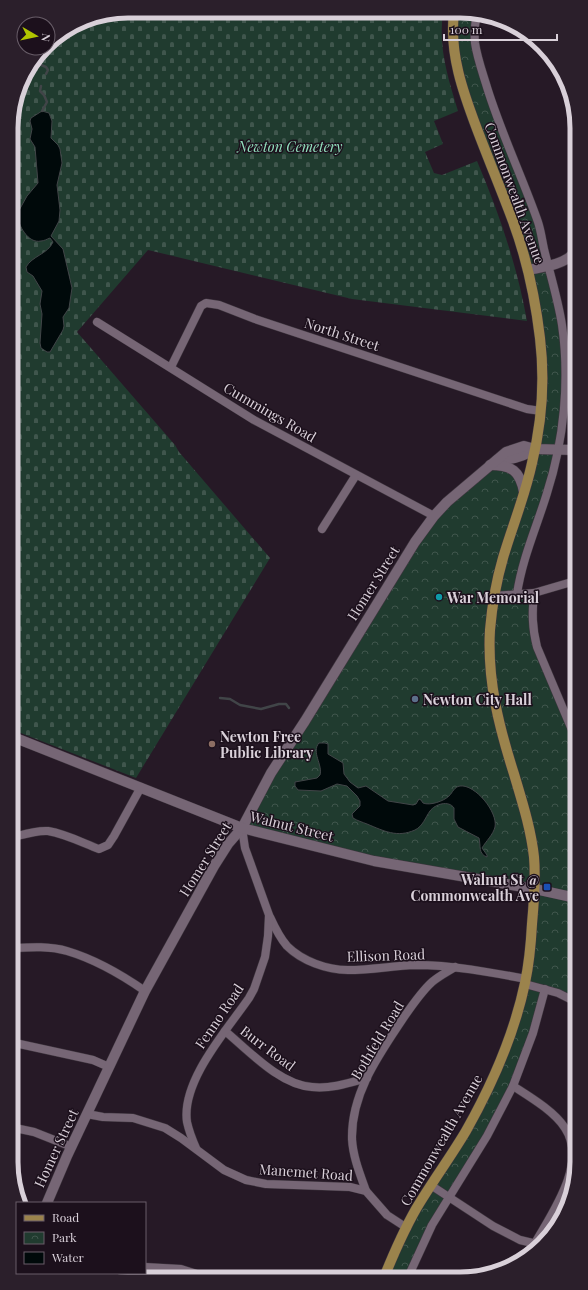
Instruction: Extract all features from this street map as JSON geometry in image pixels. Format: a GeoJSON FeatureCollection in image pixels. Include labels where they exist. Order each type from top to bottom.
{"type":"FeatureCollection","features":[{"type":"Feature","properties":{"kind":"main road","name":"Commonwealth Avenue"},"geometry":{"type":"LineString","coordinates":[[387,1272],[406,1228],[416,1209],[468,1127],[493,1078],[512,1028],[525,982],[532,935],[535,889],[534,856],[528,824],[498,720],[491,681],[490,648],[494,596],[503,556],[533,462],[541,411],[543,382],[542,357],[536,306],[528,270],[514,224],[462,86],[455,59],[452,30],[453,18]]}},
{"type":"Feature","properties":{"kind":"street","name":"Commonwealth Avenue"},"geometry":{"type":"LineString","coordinates":[[476,19],[474,33],[479,63],[496,114],[538,223],[562,326],[564,406],[557,450],[548,492],[523,567],[517,594]]}},
{"type":"Feature","properties":{"kind":"street"},"geometry":{"type":"LineString","coordinates":[[528,270],[549,265],[570,257]]}},
{"type":"Feature","properties":{"kind":"street","name":"North Street"},"geometry":{"type":"LineString","coordinates":[[171,367],[201,306],[206,303],[219,305],[262,321],[527,409],[541,411]]}},
{"type":"Feature","properties":{"kind":"street","name":"Cummings Road"},"geometry":{"type":"LineString","coordinates":[[97,322],[254,420],[434,516]]}},
{"type":"Feature","properties":{"kind":"street"},"geometry":{"type":"LineString","coordinates":[[494,463],[526,455],[535,449],[570,450]]}},
{"type":"Feature","properties":{"kind":"street"},"geometry":{"type":"LineString","coordinates":[[494,463],[514,470],[520,478],[524,492]]}},
{"type":"Feature","properties":{"kind":"street","name":"Homer Street"},"geometry":{"type":"LineString","coordinates":[[47,1202],[145,991],[214,866],[230,842],[242,828],[271,773],[305,721],[415,542],[434,516],[466,485],[494,463]]}},
{"type":"Feature","properties":{"kind":"street"},"geometry":{"type":"LineString","coordinates":[[322,529],[356,475]]}},
{"type":"Feature","properties":{"kind":"street"},"geometry":{"type":"LineString","coordinates":[[494,596],[534,593],[570,582]]}},
{"type":"Feature","properties":{"kind":"street"},"geometry":{"type":"LineString","coordinates":[[534,593],[532,621],[537,647],[570,725]]}},
{"type":"Feature","properties":{"kind":"street","name":"Walnut Street"},"geometry":{"type":"LineString","coordinates":[[18,739],[242,828],[374,861],[535,889],[570,897]]}},
{"type":"Feature","properties":{"kind":"street"},"geometry":{"type":"LineString","coordinates":[[18,836],[32,832],[48,831],[99,849],[108,845],[141,787]]}},
{"type":"Feature","properties":{"kind":"street","name":"Fenno Road"},"geometry":{"type":"LineString","coordinates":[[196,1149],[190,1135],[187,1121],[187,1107],[191,1091],[208,1053],[249,998],[260,974],[265,957],[269,915],[245,848],[242,828]]}},
{"type":"Feature","properties":{"kind":"street","name":"Ellison Road"},"geometry":{"type":"LineString","coordinates":[[269,915],[277,933],[299,956],[329,968],[347,970],[415,965],[456,967],[525,982],[545,990],[558,993],[570,999]]}},
{"type":"Feature","properties":{"kind":"street"},"geometry":{"type":"LineString","coordinates":[[18,948],[33,947],[67,951],[100,965],[134,983],[145,991]]}},
{"type":"Feature","properties":{"kind":"street","name":"Bothfeld Road"},"geometry":{"type":"LineString","coordinates":[[366,1191],[355,1160],[352,1139],[356,1105],[367,1078],[394,1031],[421,993],[432,982],[456,967]]}},
{"type":"Feature","properties":{"kind":"street"},"geometry":{"type":"LineString","coordinates":[[410,1272],[432,1225],[487,1136],[513,1086],[533,1033],[545,990]]}},
{"type":"Feature","properties":{"kind":"street","name":"Burr Road"},"geometry":{"type":"LineString","coordinates":[[225,1032],[266,1066],[296,1084],[312,1088],[326,1087],[346,1084],[367,1078]]}},
{"type":"Feature","properties":{"kind":"street"},"geometry":{"type":"LineString","coordinates":[[18,1044],[93,1060],[109,1067]]}},
{"type":"Feature","properties":{"kind":"street"},"geometry":{"type":"LineString","coordinates":[[513,1086],[528,1095],[555,1117],[564,1128],[570,1139]]}},
{"type":"Feature","properties":{"kind":"street","name":"Manemet Road"},"geometry":{"type":"LineString","coordinates":[[87,1114],[103,1117],[133,1118],[165,1128],[224,1170],[246,1180],[266,1184],[350,1187],[366,1191],[387,1214],[406,1228]]}},
{"type":"Feature","properties":{"kind":"street"},"geometry":{"type":"LineString","coordinates":[[18,1129],[34,1132],[72,1147]]}},
{"type":"Feature","properties":{"kind":"street"},"geometry":{"type":"LineString","coordinates":[[543,1234],[564,1192],[570,1168]]}},
{"type":"Feature","properties":{"kind":"street"},"geometry":{"type":"LineString","coordinates":[[432,1186],[493,1226],[520,1240],[534,1243]]}},
{"type":"Feature","properties":{"kind":"street"},"geometry":{"type":"LineString","coordinates":[[146,1267],[181,1269],[190,1272]]}},
{"type":"Feature","properties":{"kind":"green space","name":"Newton Cemetery"},"geometry":{"type":"Polygon","coordinates":[[[443,18],[443,50],[458,111],[434,121],[443,144],[425,152],[434,173],[442,175],[477,161],[493,200],[513,259],[527,321],[352,299],[148,250],[77,332],[270,558],[136,778],[18,732],[18,121],[26,86],[45,56],[56,56],[56,45],[61,41],[80,29],[114,19],[443,18]]]}},
{"type":"Feature","properties":{"kind":"green space"},"geometry":{"type":"Polygon","coordinates":[[[455,18],[476,19],[474,33],[505,137],[549,265],[564,362],[557,450],[517,593],[534,593],[534,634],[570,724],[570,1000],[545,990],[513,1086],[448,1197],[410,1272],[386,1272],[407,1228],[468,1127],[519,1005],[535,889],[374,861],[242,828],[424,529],[490,465],[507,467],[524,491],[541,411],[534,295],[462,86],[455,18]]]}},
{"type":"Feature","properties":{"kind":"water"},"geometry":{"type":"Polygon","coordinates":[[[42,111],[49,113],[52,121],[51,138],[60,149],[62,163],[57,185],[60,210],[59,221],[51,236],[63,249],[72,288],[69,308],[63,317],[63,330],[50,352],[47,352],[41,348],[40,343],[42,314],[40,304],[42,291],[33,276],[27,272],[26,267],[32,260],[48,249],[53,242],[50,238],[43,241],[32,240],[24,233],[18,218],[18,212],[27,196],[38,183],[35,147],[30,139],[32,129],[30,121],[31,118],[42,111]]]}},
{"type":"Feature","properties":{"kind":"water"},"geometry":{"type":"Polygon","coordinates":[[[319,743],[328,744],[328,754],[343,763],[344,774],[350,782],[358,788],[366,786],[388,801],[413,805],[416,804],[419,799],[426,804],[433,803],[447,798],[460,786],[472,789],[484,800],[493,814],[495,821],[494,830],[482,848],[487,857],[481,852],[479,838],[458,827],[454,819],[454,808],[449,804],[435,806],[422,824],[415,830],[402,833],[391,833],[353,818],[352,814],[360,806],[360,801],[347,786],[337,784],[321,791],[298,790],[295,786],[295,782],[317,778],[320,775],[320,767],[316,750],[319,743]]]}},
{"type":"Feature","properties":{"kind":"waterway"},"geometry":{"type":"LineString","coordinates":[[39,64],[46,67],[48,70],[46,74]]}},
{"type":"Feature","properties":{"kind":"waterway"},"geometry":{"type":"LineString","coordinates":[[41,86],[40,91],[44,95],[47,102],[42,111]]}},
{"type":"Feature","properties":{"kind":"waterway"},"geometry":{"type":"LineString","coordinates":[[220,698],[230,699],[240,705],[261,709],[279,704],[286,704],[289,708]]}},
{"type":"Feature","properties":{"kind":"place","name":"War Memorial"},"geometry":{"type":"Point","coordinates":[439,597]}},
{"type":"Feature","properties":{"kind":"place","name":"Newton City Hall"},"geometry":{"type":"Point","coordinates":[415,699]}},
{"type":"Feature","properties":{"kind":"place","name":"Newton Free Public Library"},"geometry":{"type":"Point","coordinates":[212,744]}},
{"type":"Feature","properties":{"kind":"place","name":"Walnut St @ Commonwealth Ave"},"geometry":{"type":"Point","coordinates":[547,887]}}]}
